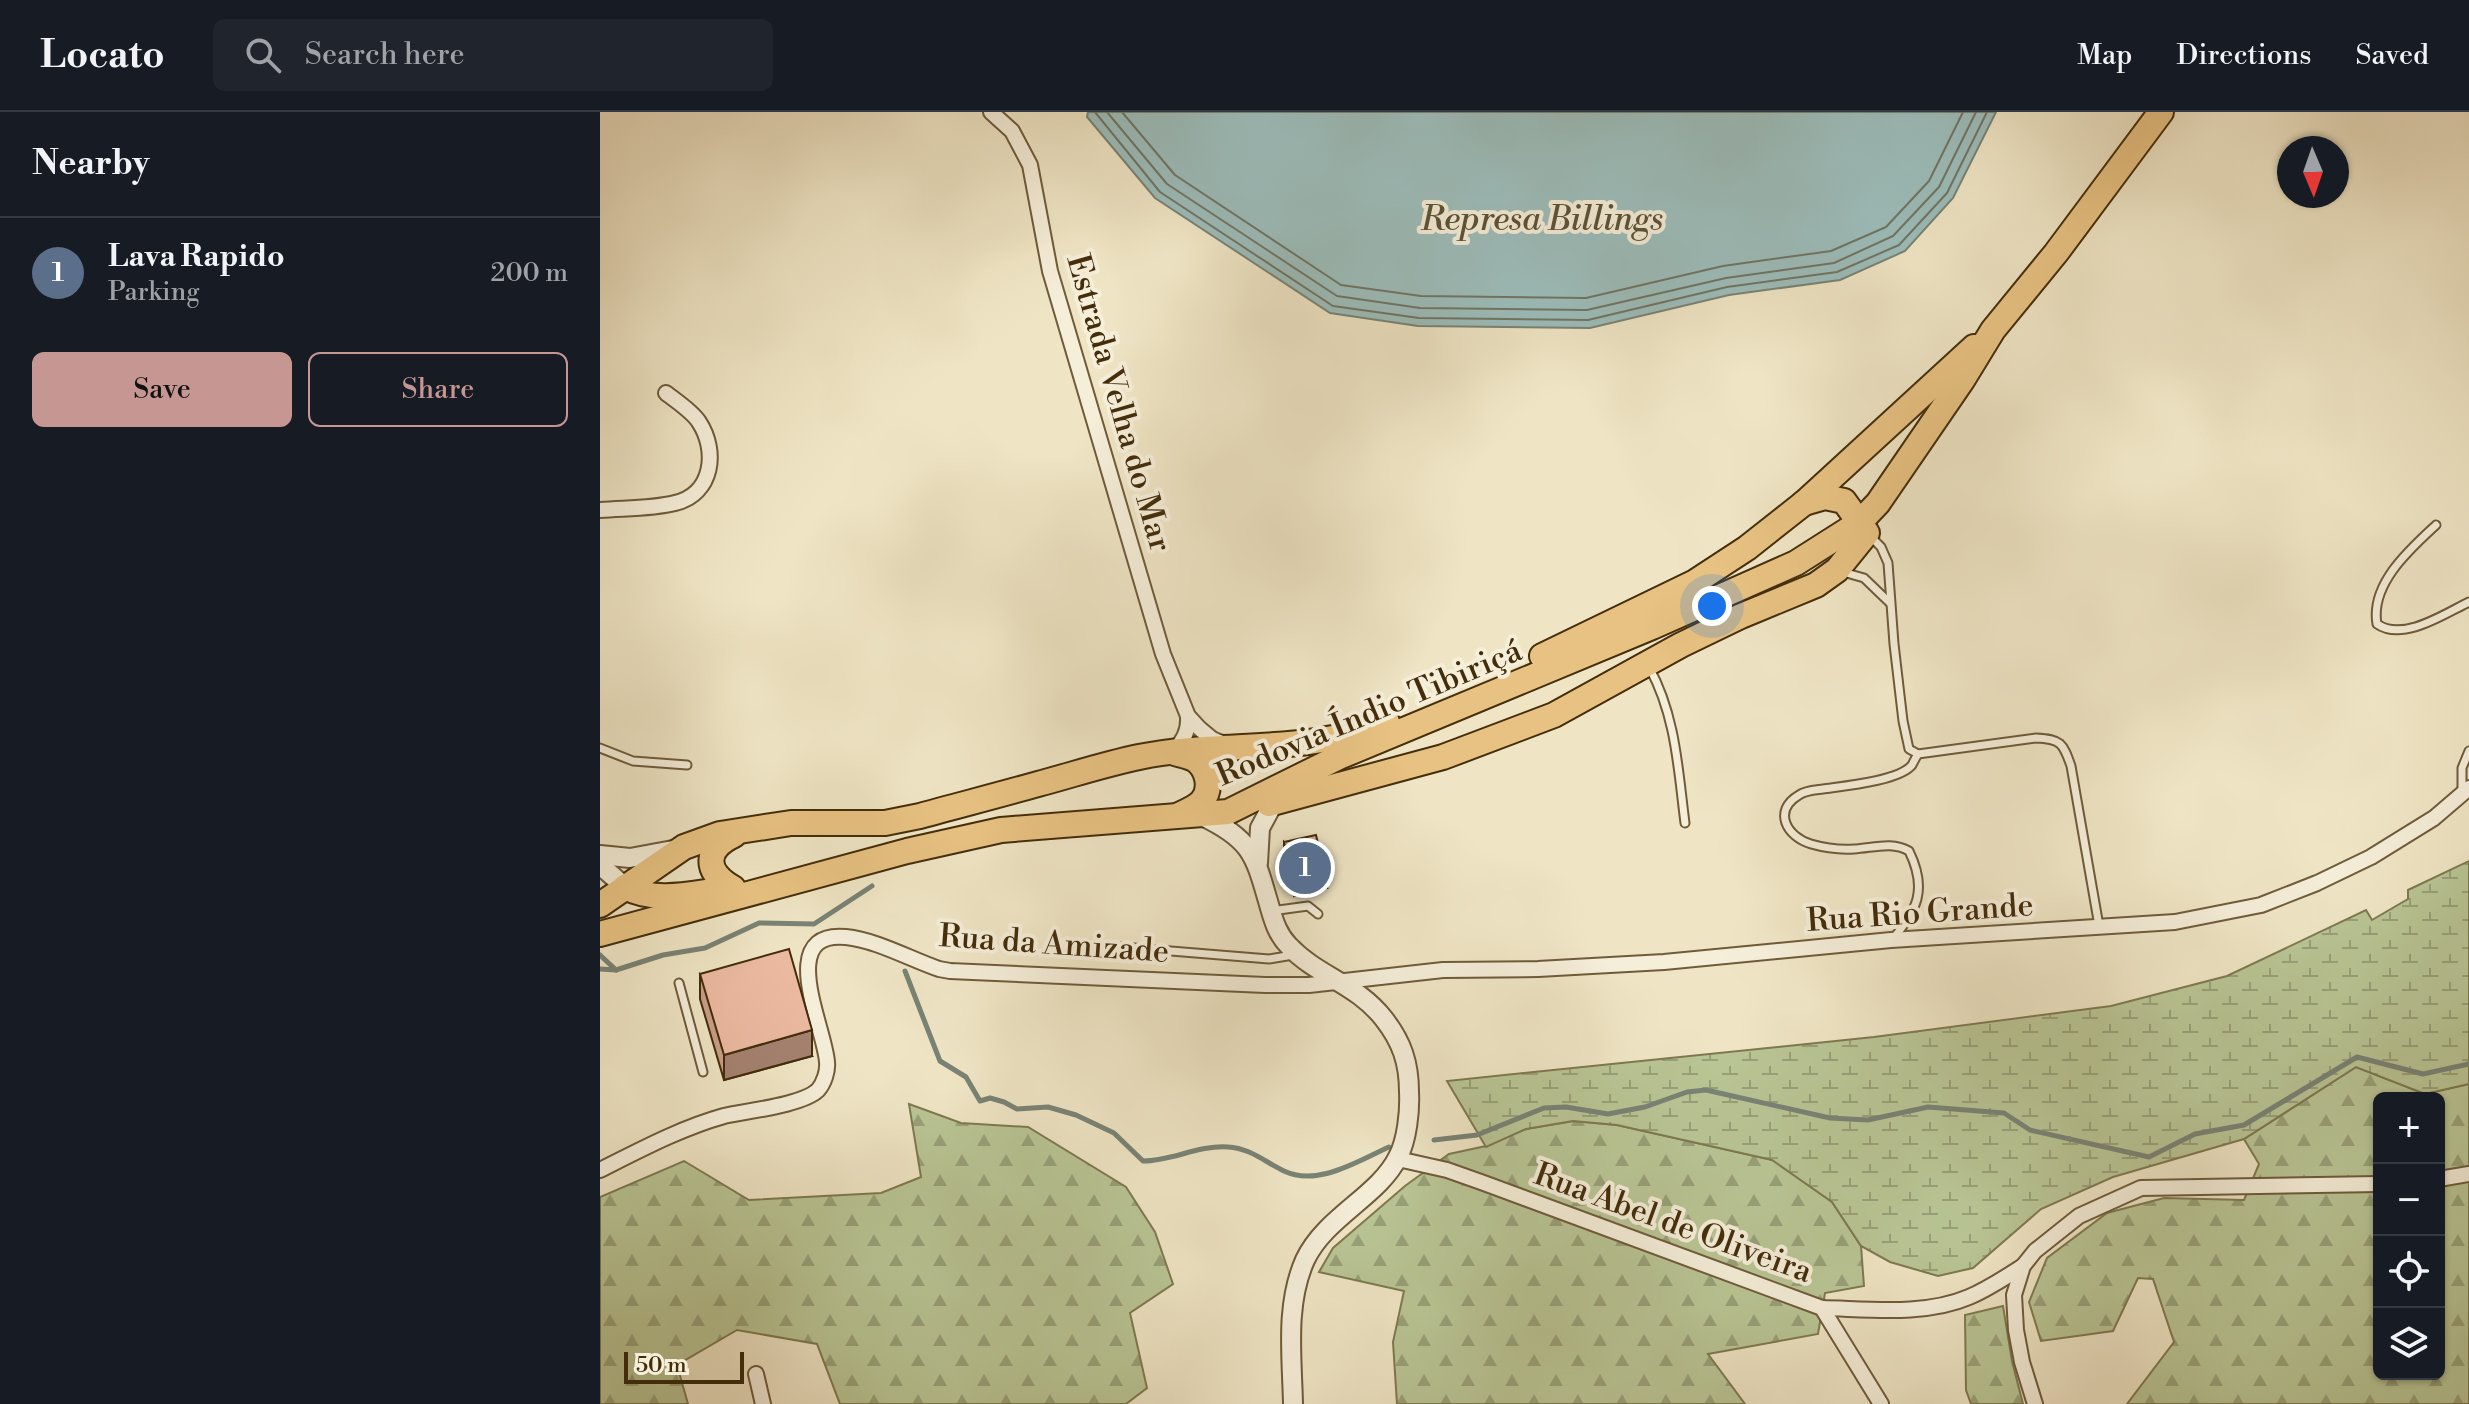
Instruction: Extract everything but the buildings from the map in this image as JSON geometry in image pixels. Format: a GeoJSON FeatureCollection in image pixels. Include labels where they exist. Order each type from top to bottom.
{"type":"FeatureCollection","features":[{"type":"Feature","properties":{"kind":"highway","name":"Rodovia Índio Tibiriçá"},"geometry":{"type":"LineString","coordinates":[[600,934],[907,851],[1001,830],[1228,812],[1339,757],[1735,591],[1863,528],[1993,330],[2056,253],[2161,112]]}},
{"type":"Feature","properties":{"kind":"highway","name":"Rodovia Índio Tibiriçá"},"geometry":{"type":"LineString","coordinates":[[600,905],[684,847],[720,834],[791,823],[885,823],[1140,757],[1302,744],[1376,726],[1513,669],[1695,582],[1747,548],[1804,503],[1993,330]]}},
{"type":"Feature","properties":{"kind":"highway"},"geometry":{"type":"LineString","coordinates":[[1228,812],[1443,757],[1512,733],[1554,715],[1647,663],[1741,616],[1816,585],[1837,570],[1863,528],[1844,501],[1825,497],[1804,503]]}},
{"type":"Feature","properties":{"kind":"highway"},"geometry":{"type":"LineString","coordinates":[[1174,752],[1199,764],[1206,773],[1208,785],[1201,802],[1174,818]]}},
{"type":"Feature","properties":{"kind":"highway"},"geometry":{"type":"LineString","coordinates":[[733,888],[715,874],[711,857],[713,849],[721,841],[747,829]]}},
{"type":"Feature","properties":{"kind":"highway"},"geometry":{"type":"LineString","coordinates":[[625,887],[650,897],[802,881]]}},
{"type":"Feature","properties":{"kind":"street","name":"Estrada Velha do Mar"},"geometry":{"type":"LineString","coordinates":[[991,112],[1012,131],[1030,165],[1050,271],[1163,654],[1188,716]]}},
{"type":"Feature","properties":{"kind":"street"},"geometry":{"type":"LineString","coordinates":[[600,510],[676,503],[693,496],[704,486],[710,462],[708,445],[699,421],[666,393]]}},
{"type":"Feature","properties":{"kind":"street"},"geometry":{"type":"LineString","coordinates":[[1188,716],[1212,739],[1234,748]]}},
{"type":"Feature","properties":{"kind":"street"},"geometry":{"type":"LineString","coordinates":[[1174,752],[1185,738],[1189,727],[1188,716]]}},
{"type":"Feature","properties":{"kind":"street","name":"Rua Rio Grande"},"geometry":{"type":"LineString","coordinates":[[1343,982],[1443,970],[1538,969],[1664,962],[1891,940],[2175,922],[2261,905],[2317,883],[2371,857],[2434,818],[2466,791]]}},
{"type":"Feature","properties":{"kind":"street"},"geometry":{"type":"LineString","coordinates":[[1258,866],[1260,828],[1274,802]]}},
{"type":"Feature","properties":{"kind":"street"},"geometry":{"type":"LineString","coordinates":[[1202,816],[1236,834],[1247,847],[1258,866],[1276,928],[1285,942],[1297,954],[1372,1004],[1404,1052],[1409,1070],[1409,1102],[1398,1159],[1322,1234],[1307,1256],[1299,1276],[1291,1329],[1293,1404]]}},
{"type":"Feature","properties":{"kind":"street"},"geometry":{"type":"LineString","coordinates":[[600,855],[630,858],[684,847]]}},
{"type":"Feature","properties":{"kind":"street"},"geometry":{"type":"LineString","coordinates":[[600,865],[625,887]]}},
{"type":"Feature","properties":{"kind":"street","name":"Rua da Amizade"},"geometry":{"type":"LineString","coordinates":[[600,1170],[699,1125],[803,1100],[817,1091],[828,1066],[809,993],[808,962],[811,950],[831,937],[862,940],[950,971],[1265,985],[1343,982]]}},
{"type":"Feature","properties":{"kind":"street","name":"Rua Abel de Oliveira"},"geometry":{"type":"LineString","coordinates":[[1398,1159],[1447,1170],[1822,1308],[1881,1404]]}},
{"type":"Feature","properties":{"kind":"street"},"geometry":{"type":"LineString","coordinates":[[2445,1178],[2469,1174]]}},
{"type":"Feature","properties":{"kind":"street"},"geometry":{"type":"LineString","coordinates":[[2035,1404],[2022,1362],[2014,1295],[2023,1266],[2035,1251],[2079,1216],[2141,1188],[2373,1184]]}},
{"type":"Feature","properties":{"kind":"street"},"geometry":{"type":"LineString","coordinates":[[1822,1308],[1882,1309],[1942,1305],[1969,1297],[2023,1266]]}},
{"type":"Feature","properties":{"kind":"street"},"geometry":{"type":"LineString","coordinates":[[756,1374],[763,1404]]}},
{"type":"Feature","properties":{"kind":"lane"},"geometry":{"type":"LineString","coordinates":[[2436,525],[2393,571],[2380,593],[2375,613],[2377,624],[2391,631],[2400,630],[2469,602]]}},
{"type":"Feature","properties":{"kind":"lane"},"geometry":{"type":"LineString","coordinates":[[1863,528],[1886,556],[1909,749],[1918,754],[2036,738],[2053,739],[2064,746],[2071,766],[2099,928]]}},
{"type":"Feature","properties":{"kind":"lane"},"geometry":{"type":"LineString","coordinates":[[1837,570],[1864,578],[1890,603]]}},
{"type":"Feature","properties":{"kind":"lane"},"geometry":{"type":"LineString","coordinates":[[1647,663],[1663,691],[1672,721],[1685,823]]}},
{"type":"Feature","properties":{"kind":"lane"},"geometry":{"type":"LineString","coordinates":[[600,748],[633,761],[687,765]]}},
{"type":"Feature","properties":{"kind":"lane"},"geometry":{"type":"LineString","coordinates":[[2466,791],[2462,768],[2469,751]]}},
{"type":"Feature","properties":{"kind":"lane"},"geometry":{"type":"LineString","coordinates":[[1891,940],[1917,905],[1915,870],[1909,851],[1887,846],[1852,850],[1817,846],[1791,835],[1785,821],[1788,807],[1798,795],[1887,777],[1904,771],[1918,754]]}},
{"type":"Feature","properties":{"kind":"lane"},"geometry":{"type":"LineString","coordinates":[[1271,911],[1308,906],[1318,914]]}},
{"type":"Feature","properties":{"kind":"lane"},"geometry":{"type":"LineString","coordinates":[[1085,944],[1269,959],[1297,954]]}},
{"type":"Feature","properties":{"kind":"lane"},"geometry":{"type":"LineString","coordinates":[[679,983],[703,1072]]}},
{"type":"Feature","properties":{"kind":"green space"},"geometry":{"type":"Polygon","coordinates":[[[2469,861],[2469,1084],[2420,1092],[2356,1067],[2244,1139],[2113,1177],[2041,1209],[1973,1268],[1938,1276],[1890,1262],[1861,1246],[1832,1202],[1772,1160],[1617,1125],[1573,1121],[1526,1129],[1486,1147],[1447,1081],[1874,1037],[2111,1006],[2227,976],[2366,910],[2372,920],[2408,899],[2408,890],[2469,861]]]}},
{"type":"Feature","properties":{"kind":"green space"},"geometry":{"type":"Polygon","coordinates":[[[2356,1067],[2420,1092],[2373,1092],[2373,1380],[2445,1380],[2445,1092],[2434,1092],[2469,1084],[2469,1404],[2127,1404],[2174,1342],[2153,1279],[2138,1278],[2113,1331],[2041,1341],[2029,1302],[2047,1258],[2107,1213],[2164,1198],[2244,1200],[2259,1164],[2244,1139],[2356,1067]]]}},
{"type":"Feature","properties":{"kind":"green space"},"geometry":{"type":"Polygon","coordinates":[[[909,1104],[961,1123],[1028,1127],[1126,1187],[1155,1232],[1173,1284],[1130,1313],[1147,1388],[1126,1404],[840,1404],[817,1344],[737,1330],[677,1365],[688,1404],[600,1404],[600,1197],[684,1161],[749,1200],[881,1193],[921,1177],[909,1104]]]}},
{"type":"Feature","properties":{"kind":"green space"},"geometry":{"type":"Polygon","coordinates":[[[1573,1121],[1617,1125],[1773,1160],[1832,1202],[1861,1246],[1864,1286],[1825,1293],[1818,1334],[1708,1354],[1745,1404],[1397,1404],[1393,1342],[1404,1291],[1319,1272],[1333,1248],[1405,1186],[1449,1154],[1486,1146],[1526,1129],[1573,1121]]]}},
{"type":"Feature","properties":{"kind":"green space"},"geometry":{"type":"Polygon","coordinates":[[[2003,1306],[2023,1404],[1971,1404],[1966,1390],[1965,1315],[2003,1306]]]}},
{"type":"Feature","properties":{"kind":"water","name":"Represa Billings"},"geometry":{"type":"Polygon","coordinates":[[[1088,112],[1996,112],[1953,198],[1905,251],[1840,280],[1729,295],[1590,328],[1418,326],[1330,313],[1155,198],[1087,117],[1088,112]]]}},
{"type":"Feature","properties":{"kind":"waterway"},"geometry":{"type":"LineString","coordinates":[[600,969],[616,970],[663,955],[705,948],[759,923],[814,924],[872,886]]}},
{"type":"Feature","properties":{"kind":"waterway"},"geometry":{"type":"LineString","coordinates":[[600,955],[616,970]]}},
{"type":"Feature","properties":{"kind":"waterway"},"geometry":{"type":"LineString","coordinates":[[905,971],[940,1061],[966,1077],[980,1101],[990,1098],[1017,1109],[1048,1107],[1076,1115],[1114,1133],[1143,1161],[1206,1148],[1228,1147],[1250,1153],[1284,1171],[1310,1176],[1338,1170],[1389,1147]]}},
{"type":"Feature","properties":{"kind":"waterway"},"geometry":{"type":"LineString","coordinates":[[1434,1140],[1477,1135],[1544,1108],[1566,1107],[1608,1114],[1645,1107],[1687,1092],[1706,1090],[1830,1118],[1868,1120],[1928,1107],[2004,1113],[2030,1130],[2149,1157],[2195,1134],[2244,1125],[2357,1057],[2423,1074],[2469,1064]]}},
{"type":"Feature","properties":{"kind":"place","name":"Lava Rapido"},"geometry":{"type":"Point","coordinates":[1305,868]}}]}
